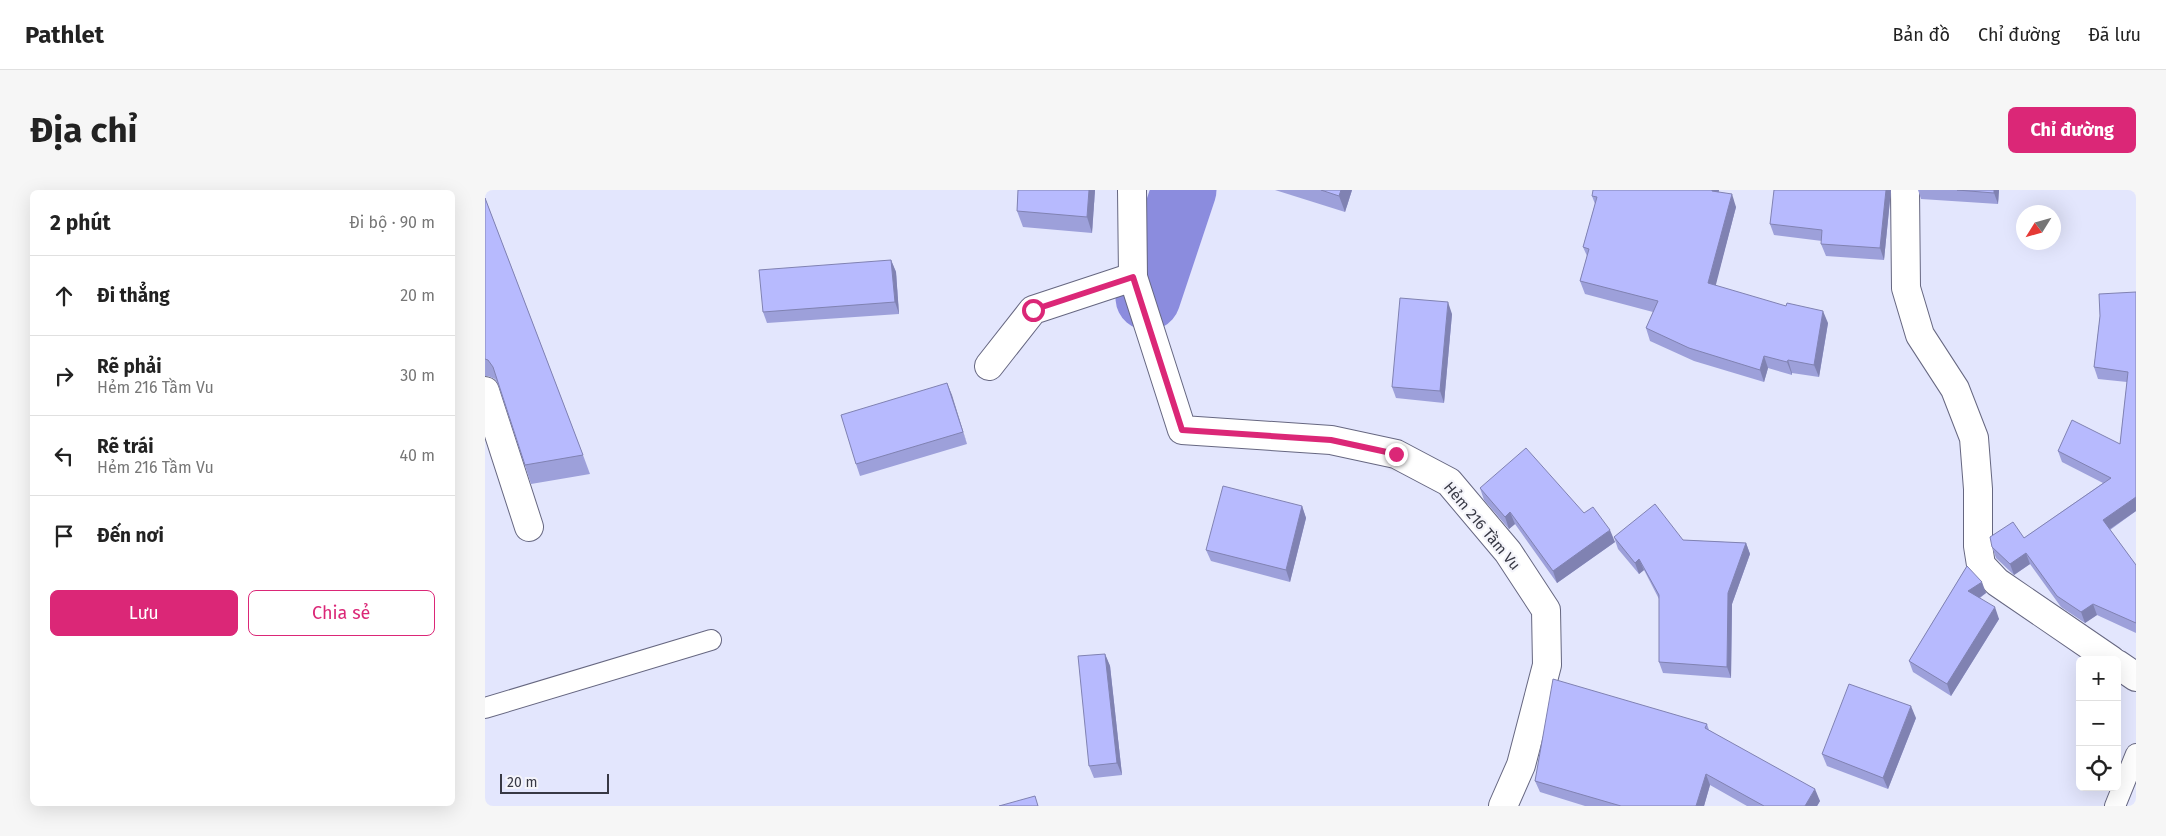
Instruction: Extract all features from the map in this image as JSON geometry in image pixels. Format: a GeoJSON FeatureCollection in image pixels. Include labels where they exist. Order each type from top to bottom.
{"type":"FeatureCollection","features":[{"type":"Feature","properties":{"kind":"street","name":"Hẻm 216 Tầm Vu"},"geometry":{"type":"LineString","coordinates":[[1131,190],[1133,277],[1182,430],[1331,440],[1396,454],[1449,482],[1508,552],[1546,610],[1547,665],[1521,765],[1503,806]]}},
{"type":"Feature","properties":{"kind":"street"},"geometry":{"type":"LineString","coordinates":[[1905,190],[1906,288],[1920,335],[1955,389],[1973,438],[1978,489],[1978,546],[1981,565],[1997,582],[2105,656]]}},
{"type":"Feature","properties":{"kind":"street"},"geometry":{"type":"LineString","coordinates":[[989,366],[1033,310],[1133,277]]}},
{"type":"Feature","properties":{"kind":"street"},"geometry":{"type":"LineString","coordinates":[[485,392],[529,527]]}},
{"type":"Feature","properties":{"kind":"street"},"geometry":{"type":"LineString","coordinates":[[2121,667],[2136,677]]}},
{"type":"Feature","properties":{"kind":"lane"},"geometry":{"type":"LineString","coordinates":[[485,708],[711,640]]}},
{"type":"Feature","properties":{"kind":"lane"},"geometry":{"type":"LineString","coordinates":[[2115,806],[2136,754]]}},
{"type":"Feature","properties":{"kind":"building"},"geometry":{"type":"Polygon","coordinates":[[[1018,190],[1089,190],[1087,217],[1017,211],[1018,190]]]}},
{"type":"Feature","properties":{"kind":"building"},"geometry":{"type":"Polygon","coordinates":[[[1321,190],[1341,190],[1339,196],[1321,190]]]}},
{"type":"Feature","properties":{"kind":"building"},"geometry":{"type":"Polygon","coordinates":[[[1593,190],[1712,190],[1732,194],[1708,283],[1786,306],[1787,303],[1823,311],[1814,365],[1788,360],[1787,362],[1764,356],[1760,370],[1689,348],[1646,328],[1658,301],[1580,281],[1589,249],[1583,247],[1597,197],[1592,196],[1593,190]]]}},
{"type":"Feature","properties":{"kind":"building"},"geometry":{"type":"Polygon","coordinates":[[[1774,190],[1886,190],[1880,248],[1821,244],[1822,230],[1770,224],[1774,190]]]}},
{"type":"Feature","properties":{"kind":"building"},"geometry":{"type":"Polygon","coordinates":[[[1957,190],[1994,190],[1994,193],[1957,190]]]}},
{"type":"Feature","properties":{"kind":"building"},"geometry":{"type":"Polygon","coordinates":[[[485,198],[583,455],[525,465],[493,367],[485,359],[485,198]]]}},
{"type":"Feature","properties":{"kind":"building"},"geometry":{"type":"Polygon","coordinates":[[[891,260],[895,302],[763,312],[759,270],[891,260]]]}},
{"type":"Feature","properties":{"kind":"building"},"geometry":{"type":"Polygon","coordinates":[[[2136,292],[2136,497],[2103,520],[2136,565],[2136,623],[2093,604],[2081,612],[2057,596],[2026,553],[2010,564],[1992,547],[1990,537],[2013,522],[2024,538],[2111,478],[2058,451],[2072,420],[2120,444],[2128,372],[2094,367],[2100,316],[2099,294],[2136,292]]]}},
{"type":"Feature","properties":{"kind":"building"},"geometry":{"type":"Polygon","coordinates":[[[1400,298],[1448,302],[1440,391],[1392,387],[1400,298]]]}},
{"type":"Feature","properties":{"kind":"building"},"geometry":{"type":"Polygon","coordinates":[[[947,383],[963,432],[856,464],[841,415],[947,383]]]}},
{"type":"Feature","properties":{"kind":"building"},"geometry":{"type":"Polygon","coordinates":[[[1526,448],[1584,513],[1593,507],[1610,530],[1553,571],[1510,512],[1505,517],[1480,488],[1526,448]]]}},
{"type":"Feature","properties":{"kind":"building"},"geometry":{"type":"Polygon","coordinates":[[[1223,486],[1302,506],[1286,570],[1206,550],[1223,486]]]}},
{"type":"Feature","properties":{"kind":"building"},"geometry":{"type":"Polygon","coordinates":[[[1655,504],[1683,540],[1746,543],[1728,593],[1727,667],[1659,662],[1659,595],[1639,559],[1635,563],[1614,537],[1655,504]]]}},
{"type":"Feature","properties":{"kind":"building"},"geometry":{"type":"Polygon","coordinates":[[[1967,566],[1982,582],[1968,591],[1995,607],[1947,684],[1909,661],[1967,566]]]}},
{"type":"Feature","properties":{"kind":"building"},"geometry":{"type":"Polygon","coordinates":[[[1105,654],[1117,763],[1089,766],[1078,656],[1105,654]]]}},
{"type":"Feature","properties":{"kind":"building"},"geometry":{"type":"Polygon","coordinates":[[[1553,679],[1707,724],[1705,728],[1815,789],[1805,806],[1764,806],[1706,774],[1696,806],[1621,806],[1535,781],[1553,679]]]}},
{"type":"Feature","properties":{"kind":"building"},"geometry":{"type":"Polygon","coordinates":[[[1849,684],[1911,706],[1883,778],[1822,754],[1849,684]]]}},
{"type":"Feature","properties":{"kind":"building"},"geometry":{"type":"Polygon","coordinates":[[[1035,796],[1038,806],[999,806],[1035,796]]]}},
{"type":"Feature","properties":{"kind":"waterway"},"geometry":{"type":"LineString","coordinates":[[1148,298],[1184,190]]}},
{"type":"Feature","properties":{"kind":"route"},"geometry":{"type":"LineString","coordinates":[[1033,310],[1133,277],[1182,430],[1331,440],[1396,454]]}}]}
